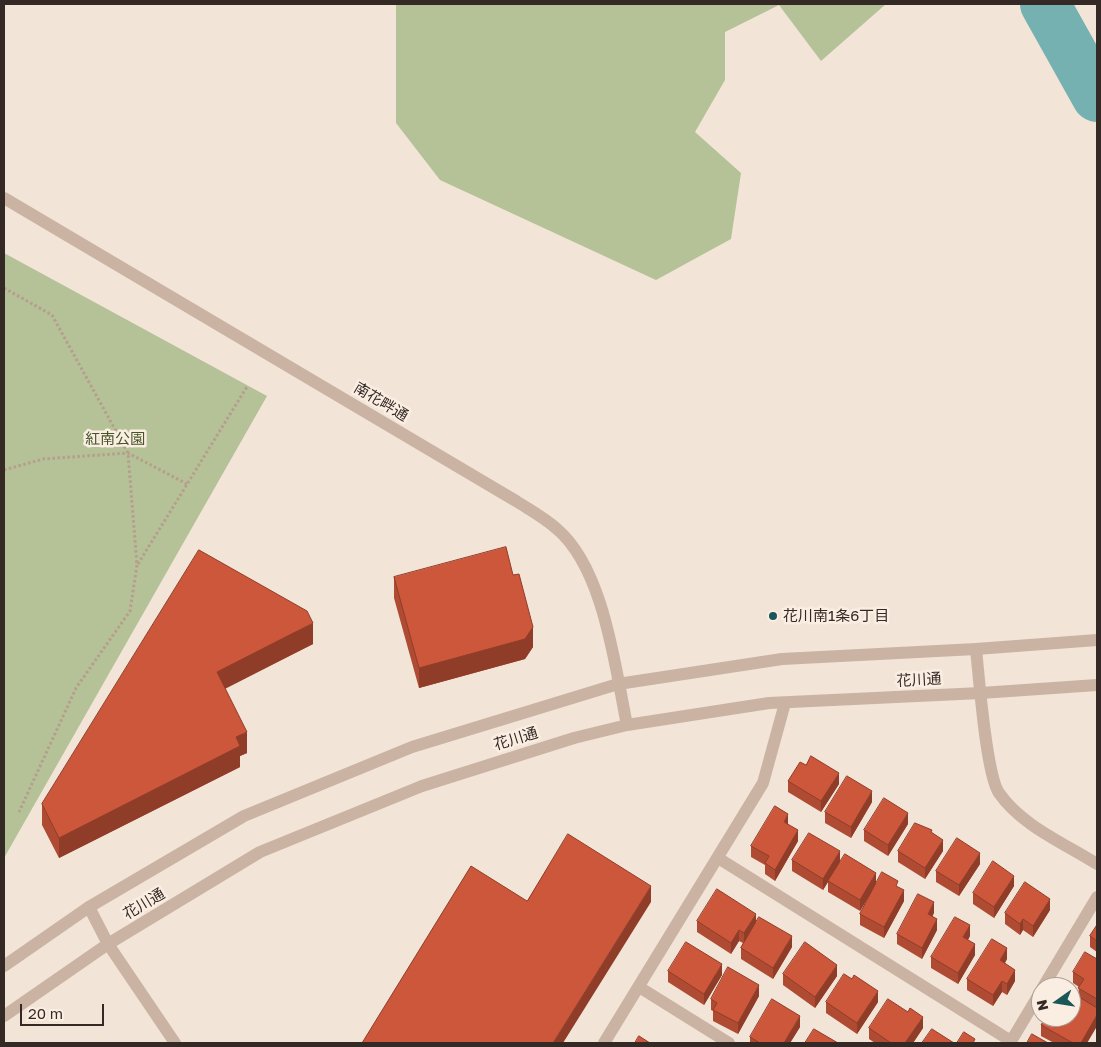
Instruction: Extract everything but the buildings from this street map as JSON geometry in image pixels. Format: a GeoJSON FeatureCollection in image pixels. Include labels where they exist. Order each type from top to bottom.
{"type":"FeatureCollection","features":[{"type":"Feature","properties":{"kind":"street","name":"南花畔通"},"geometry":{"type":"LineString","coordinates":[[4,198],[516,501],[558,529],[582,558],[594,586],[627,725]]}},
{"type":"Feature","properties":{"kind":"street","name":"花川通"},"geometry":{"type":"LineString","coordinates":[[4,966],[89,907],[244,816],[412,747],[618,684],[782,659],[976,650],[1097,640]]}},
{"type":"Feature","properties":{"kind":"street"},"geometry":{"type":"LineString","coordinates":[[976,650],[990,767],[998,792],[1023,819],[1097,864]]}},
{"type":"Feature","properties":{"kind":"street","name":"花川通"},"geometry":{"type":"LineString","coordinates":[[4,1016],[108,944],[260,852],[422,786],[574,738],[627,725],[785,703],[1097,685]]}},
{"type":"Feature","properties":{"kind":"street"},"geometry":{"type":"LineString","coordinates":[[604,1043],[763,783],[785,703]]}},
{"type":"Feature","properties":{"kind":"street"},"geometry":{"type":"LineString","coordinates":[[718,858],[1010,1042],[1031,1007]]}},
{"type":"Feature","properties":{"kind":"street"},"geometry":{"type":"LineString","coordinates":[[1049,977],[1097,897]]}},
{"type":"Feature","properties":{"kind":"street"},"geometry":{"type":"LineString","coordinates":[[89,907],[108,944],[175,1043]]}},
{"type":"Feature","properties":{"kind":"street"},"geometry":{"type":"LineString","coordinates":[[639,986],[730,1043]]}},
{"type":"Feature","properties":{"kind":"path"},"geometry":{"type":"LineString","coordinates":[[4,288],[52,315],[128,453],[137,565],[130,611],[76,688],[19,812]]}},
{"type":"Feature","properties":{"kind":"path"},"geometry":{"type":"LineString","coordinates":[[137,565],[248,386]]}},
{"type":"Feature","properties":{"kind":"path"},"geometry":{"type":"LineString","coordinates":[[4,470],[43,459],[128,453],[187,484]]}},
{"type":"Feature","properties":{"kind":"green space"},"geometry":{"type":"Polygon","coordinates":[[[396,4],[886,4],[821,61],[779,5],[725,32],[725,80],[695,132],[741,173],[731,239],[656,280],[440,180],[396,123],[396,4]]]}},
{"type":"Feature","properties":{"kind":"green space","name":"紅南公園"},"geometry":{"type":"Polygon","coordinates":[[[4,253],[267,396],[4,858],[4,253]]]}},
{"type":"Feature","properties":{"kind":"waterway"},"geometry":{"type":"LineString","coordinates":[[1045,4],[1097,97]]}},
{"type":"Feature","properties":{"kind":"place","name":"花川南1条6丁目"},"geometry":{"type":"Point","coordinates":[773,616]}}]}
